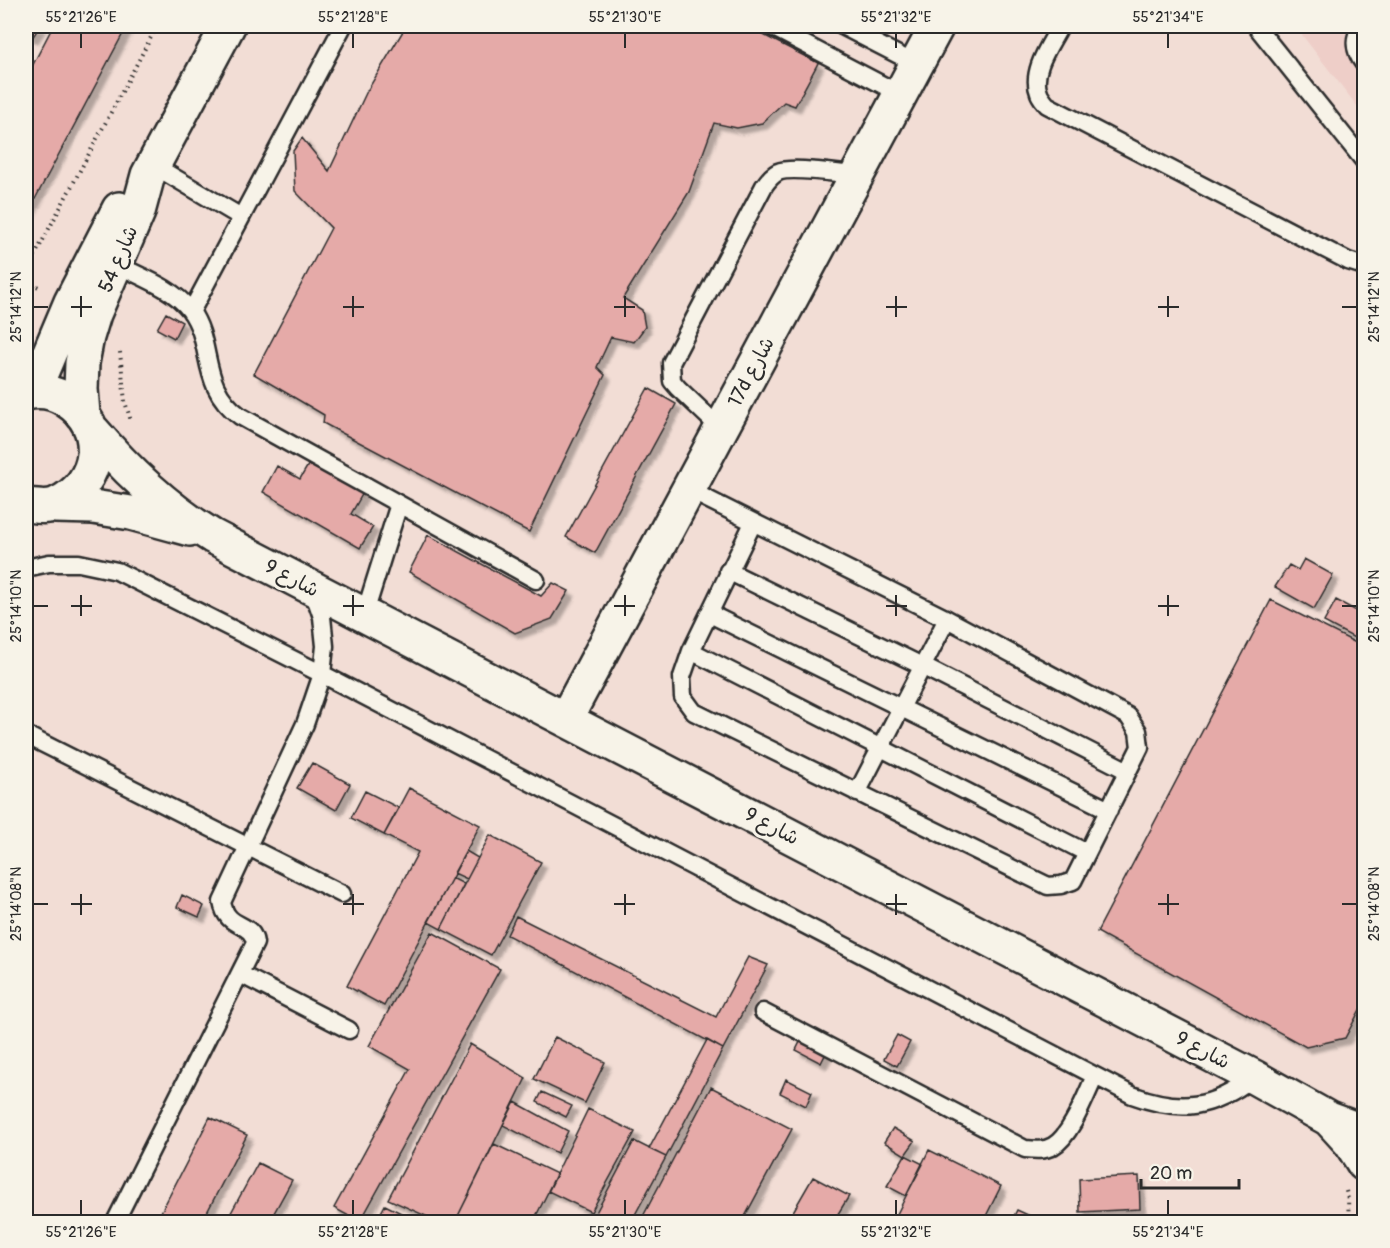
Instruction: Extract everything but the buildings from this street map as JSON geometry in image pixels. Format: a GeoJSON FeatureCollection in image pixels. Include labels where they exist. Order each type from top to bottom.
{"type":"FeatureCollection","features":[{"type":"Feature","properties":{"kind":"street","name":"شارع 54"},"geometry":{"type":"LineString","coordinates":[[29,392],[114,217],[150,170],[228,26]]}},
{"type":"Feature","properties":{"kind":"street","name":"17d شارع"},"geometry":{"type":"LineString","coordinates":[[566,718],[937,26]]}},
{"type":"Feature","properties":{"kind":"street","name":"شارع 54"},"geometry":{"type":"LineString","coordinates":[[38,508],[72,495],[84,482],[92,466],[95,449],[81,389],[82,363],[87,337],[94,314],[138,212],[150,170]]}},
{"type":"Feature","properties":{"kind":"street","name":"شارع 9"},"geometry":{"type":"LineString","coordinates":[[29,392],[47,392],[61,396],[73,404],[144,487],[192,524],[212,536],[1254,1077],[1329,1119],[1365,1132]]}},
{"type":"Feature","properties":{"kind":"street","name":"شارع 9"},"geometry":{"type":"LineString","coordinates":[[38,508],[93,507],[131,513],[212,536]]}},
{"type":"Feature","properties":{"kind":"street","name":"شارع 9"},"geometry":{"type":"LineString","coordinates":[[1329,1119],[1350,1142],[1365,1164]]}},
{"type":"Feature","properties":{"kind":"lane"},"geometry":{"type":"LineString","coordinates":[[191,312],[343,26]]}},
{"type":"Feature","properties":{"kind":"lane"},"geometry":{"type":"LineString","coordinates":[[770,26],[900,94]]}},
{"type":"Feature","properties":{"kind":"lane"},"geometry":{"type":"LineString","coordinates":[[842,26],[916,64]]}},
{"type":"Feature","properties":{"kind":"lane"},"geometry":{"type":"LineString","coordinates":[[1060,26],[1040,66],[1036,80],[1039,93],[1047,105],[1348,261],[1365,266]]}},
{"type":"Feature","properties":{"kind":"lane"},"geometry":{"type":"LineString","coordinates":[[1256,26],[1365,161]]}},
{"type":"Feature","properties":{"kind":"lane"},"geometry":{"type":"LineString","coordinates":[[1362,26],[1356,38],[1356,50],[1365,64]]}},
{"type":"Feature","properties":{"kind":"lane"},"geometry":{"type":"LineString","coordinates":[[150,170],[241,217]]}},
{"type":"Feature","properties":{"kind":"lane"},"geometry":{"type":"LineString","coordinates":[[721,429],[672,381],[670,363],[764,186],[780,171],[856,176]]}},
{"type":"Feature","properties":{"kind":"lane"},"geometry":{"type":"LineString","coordinates":[[117,264],[170,292],[191,312],[198,325],[217,392],[227,406],[240,416],[536,580]]}},
{"type":"Feature","properties":{"kind":"lane"},"geometry":{"type":"LineString","coordinates":[[689,490],[947,619],[1128,716],[1137,731],[1140,747],[1073,881],[1048,886],[693,712],[683,697],[682,676],[728,571],[753,523]]}},
{"type":"Feature","properties":{"kind":"lane"},"geometry":{"type":"LineString","coordinates":[[364,616],[399,504]]}},
{"type":"Feature","properties":{"kind":"lane"},"geometry":{"type":"LineString","coordinates":[[26,568],[49,563],[79,563],[117,571],[322,674],[1132,1095],[1156,1104],[1182,1107],[1208,1103],[1233,1093],[1254,1077]]}},
{"type":"Feature","properties":{"kind":"lane"},"geometry":{"type":"LineString","coordinates":[[728,571],[1128,771]]}},
{"type":"Feature","properties":{"kind":"lane"},"geometry":{"type":"LineString","coordinates":[[115,1222],[255,943],[254,936],[249,930],[231,921],[224,913],[222,902],[305,724],[322,674],[325,646],[322,617],[313,590]]}},
{"type":"Feature","properties":{"kind":"lane"},"geometry":{"type":"LineString","coordinates":[[710,614],[1109,810]]}},
{"type":"Feature","properties":{"kind":"lane"},"geometry":{"type":"LineString","coordinates":[[857,793],[947,619]]}},
{"type":"Feature","properties":{"kind":"lane"},"geometry":{"type":"LineString","coordinates":[[691,651],[1087,853]]}},
{"type":"Feature","properties":{"kind":"lane"},"geometry":{"type":"LineString","coordinates":[[26,735],[342,894]]}},
{"type":"Feature","properties":{"kind":"lane"},"geometry":{"type":"LineString","coordinates":[[240,974],[349,1030]]}},
{"type":"Feature","properties":{"kind":"lane"},"geometry":{"type":"LineString","coordinates":[[763,1012],[1025,1149],[1039,1151],[1052,1147],[1064,1138],[1095,1076]]}},
{"type":"Feature","properties":{"kind":"path"},"geometry":{"type":"LineString","coordinates":[[26,272],[157,26]]}},
{"type":"Feature","properties":{"kind":"shaded area"},"geometry":{"type":"Polygon","coordinates":[[[1295,26],[1364,26],[1364,115],[1295,26]]]}}]}
